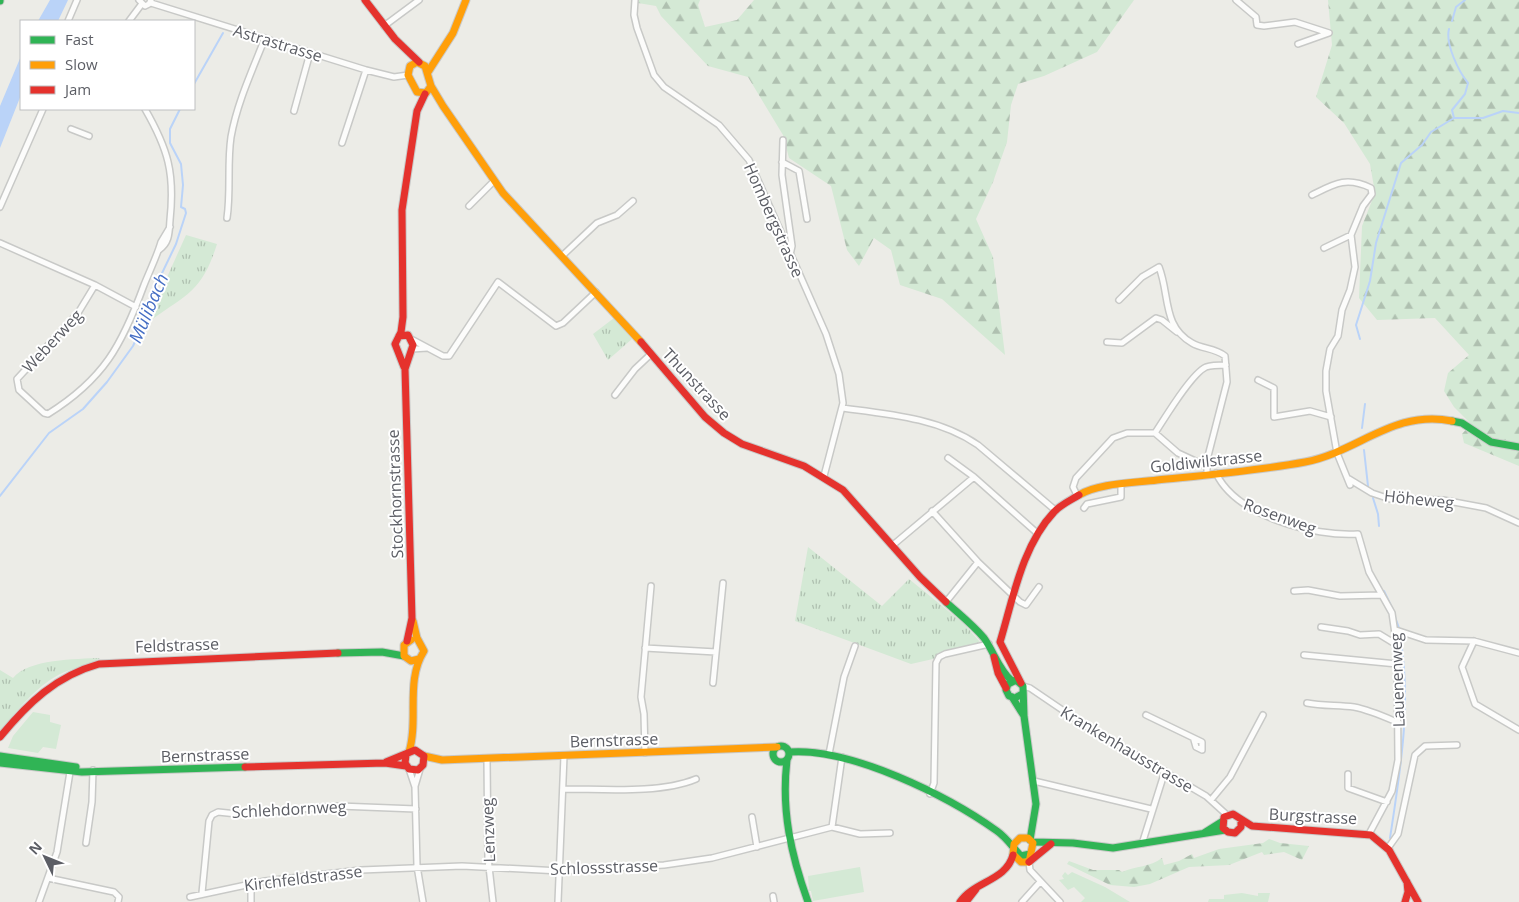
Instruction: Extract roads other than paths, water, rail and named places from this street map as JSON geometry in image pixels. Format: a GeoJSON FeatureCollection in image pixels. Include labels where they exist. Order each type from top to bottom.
{"type":"FeatureCollection","features":[{"type":"Feature","properties":{"kind":"main road"},"geometry":{"type":"LineString","coordinates":[[365,0],[384,26],[428,72],[453,33],[466,0]]}},
{"type":"Feature","properties":{"kind":"main road"},"geometry":{"type":"LineString","coordinates":[[403,317],[410,338],[399,336],[403,317],[401,219],[417,112],[416,90],[408,75],[410,66],[404,48]]}},
{"type":"Feature","properties":{"kind":"main road"},"geometry":{"type":"LineString","coordinates":[[410,66],[421,63],[438,54]]}},
{"type":"Feature","properties":{"kind":"main road","name":"Thunstrasse"},"geometry":{"type":"LineString","coordinates":[[428,72],[432,86],[443,106],[494,181],[525,219],[596,292],[705,417],[724,433],[751,448],[804,466],[824,476],[852,498],[920,577],[989,644],[994,652],[998,673],[1010,683],[1007,693],[1024,716]]}},
{"type":"Feature","properties":{"kind":"main road"},"geometry":{"type":"LineString","coordinates":[[417,112],[425,93],[432,86]]}},
{"type":"Feature","properties":{"kind":"main road","name":"Thunstrasse"},"geometry":{"type":"LineString","coordinates":[[416,90],[425,93],[443,106]]}},
{"type":"Feature","properties":{"kind":"main road","name":"Stockhornstrasse"},"geometry":{"type":"LineString","coordinates":[[399,336],[395,344],[400,352],[405,370],[412,618],[406,643],[406,658]]}},
{"type":"Feature","properties":{"kind":"main road","name":"Stockhornstrasse"},"geometry":{"type":"LineString","coordinates":[[405,370],[410,350],[410,338]]}},
{"type":"Feature","properties":{"kind":"main road"},"geometry":{"type":"LineString","coordinates":[[400,352],[410,350]]}},
{"type":"Feature","properties":{"kind":"main road","name":"Goldiwilstrasse"},"geometry":{"type":"LineString","coordinates":[[1022,688],[1002,648],[1000,639],[1026,557],[1037,533],[1055,510],[1077,495],[1094,488],[1121,484],[1273,468],[1316,460],[1336,453],[1387,426],[1434,418],[1462,423],[1491,442],[1519,447]]}},
{"type":"Feature","properties":{"kind":"main road","name":"Stockhornstrasse"},"geometry":{"type":"LineString","coordinates":[[412,618],[419,641],[424,650],[419,659]]}},
{"type":"Feature","properties":{"kind":"main road","name":"Feldstrasse"},"geometry":{"type":"LineString","coordinates":[[382,652],[406,643],[419,641]]}},
{"type":"Feature","properties":{"kind":"main road","name":"Feldstrasse"},"geometry":{"type":"LineString","coordinates":[[0,737],[43,690],[66,675],[91,666],[137,661],[382,652],[419,659]]}},
{"type":"Feature","properties":{"kind":"main road"},"geometry":{"type":"LineString","coordinates":[[406,658],[414,680]]}},
{"type":"Feature","properties":{"kind":"main road"},"geometry":{"type":"LineString","coordinates":[[407,768],[407,753],[414,734],[414,680],[419,659]]}},
{"type":"Feature","properties":{"kind":"main road","name":"Goldiwilstrasse"},"geometry":{"type":"LineString","coordinates":[[1010,683],[1011,665]]}},
{"type":"Feature","properties":{"kind":"main road"},"geometry":{"type":"LineString","coordinates":[[1010,683],[1022,688]]}},
{"type":"Feature","properties":{"kind":"main road"},"geometry":{"type":"LineString","coordinates":[[1012,698],[1022,688]]}},
{"type":"Feature","properties":{"kind":"main road"},"geometry":{"type":"LineString","coordinates":[[1022,688],[1036,804],[1032,841],[1034,847],[1030,858]]}},
{"type":"Feature","properties":{"kind":"main road"},"geometry":{"type":"LineString","coordinates":[[414,734],[422,754],[422,767]]}},
{"type":"Feature","properties":{"kind":"main road"},"geometry":{"type":"LineString","coordinates":[[784,778],[775,759],[777,747],[784,747],[788,756],[784,778],[789,838],[808,902]]}},
{"type":"Feature","properties":{"kind":"main road","name":"Bernstrasse"},"geometry":{"type":"LineString","coordinates":[[385,763],[415,750],[442,760],[777,747]]}},
{"type":"Feature","properties":{"kind":"main road","name":"Bernstrasse"},"geometry":{"type":"LineString","coordinates":[[757,749],[775,759]]}},
{"type":"Feature","properties":{"kind":"main road"},"geometry":{"type":"LineString","coordinates":[[775,759],[781,763],[788,756],[802,749],[842,757],[876,769],[930,794],[997,831],[1032,841],[1051,844],[1073,843],[1108,849],[1225,830],[1233,833],[1240,829],[1241,820],[1235,814],[1225,818],[1204,833]]}},
{"type":"Feature","properties":{"kind":"main road"},"geometry":{"type":"LineString","coordinates":[[0,756],[93,770]]}},
{"type":"Feature","properties":{"kind":"main road","name":"Bernstrasse"},"geometry":{"type":"LineString","coordinates":[[0,763],[70,772],[86,772],[93,770],[166,770],[385,763],[407,768],[422,767],[442,760]]}},
{"type":"Feature","properties":{"kind":"main road"},"geometry":{"type":"LineString","coordinates":[[1225,818],[1225,830]]}},
{"type":"Feature","properties":{"kind":"main road","name":"Burgstrasse"},"geometry":{"type":"LineString","coordinates":[[1241,820],[1252,826]]}},
{"type":"Feature","properties":{"kind":"main road"},"geometry":{"type":"LineString","coordinates":[[960,902],[966,892],[1007,868],[1020,838],[1034,821]]}},
{"type":"Feature","properties":{"kind":"main road","name":"Burgstrasse"},"geometry":{"type":"LineString","coordinates":[[1240,829],[1252,826],[1369,834],[1379,839],[1388,848],[1412,888],[1417,901]]}},
{"type":"Feature","properties":{"kind":"main road"},"geometry":{"type":"LineString","coordinates":[[997,831],[1021,862],[1051,844]]}},
{"type":"Feature","properties":{"kind":"main road","name":"Burgstrasse"},"geometry":{"type":"LineString","coordinates":[[1406,901],[1407,882]]}},
{"type":"Feature","properties":{"kind":"main road"},"geometry":{"type":"LineString","coordinates":[[966,902],[977,887]]}},
{"type":"Feature","properties":{"kind":"main road"},"geometry":{"type":"LineString","coordinates":[[1406,901],[1411,896],[1417,901]]}},
{"type":"Feature","properties":{"kind":"street"},"geometry":{"type":"LineString","coordinates":[[68,20],[76,0]]}},
{"type":"Feature","properties":{"kind":"street"},"geometry":{"type":"LineString","coordinates":[[384,26],[419,0]]}},
{"type":"Feature","properties":{"kind":"street","name":"Hombergstrasse"},"geometry":{"type":"LineString","coordinates":[[635,0],[634,16],[637,28],[654,75],[664,87],[719,125],[745,155],[831,349],[842,387],[842,408],[824,476]]}},
{"type":"Feature","properties":{"kind":"street"},"geometry":{"type":"LineString","coordinates":[[1236,0],[1256,17],[1257,25],[1264,26],[1294,22],[1329,33],[1298,44]]}},
{"type":"Feature","properties":{"kind":"street"},"geometry":{"type":"LineString","coordinates":[[130,20],[140,2],[146,6],[151,1]]}},
{"type":"Feature","properties":{"kind":"street","name":"Astrastrasse"},"geometry":{"type":"LineString","coordinates":[[151,1],[194,19],[265,38],[366,70],[394,77],[408,75]]}},
{"type":"Feature","properties":{"kind":"street"},"geometry":{"type":"LineString","coordinates":[[228,218],[229,160],[234,124],[243,93],[265,38]]}},
{"type":"Feature","properties":{"kind":"street"},"geometry":{"type":"LineString","coordinates":[[294,111],[310,53]]}},
{"type":"Feature","properties":{"kind":"street"},"geometry":{"type":"LineString","coordinates":[[342,143],[366,70]]}},
{"type":"Feature","properties":{"kind":"street"},"geometry":{"type":"LineString","coordinates":[[0,206],[43,110]]}},
{"type":"Feature","properties":{"kind":"street"},"geometry":{"type":"LineString","coordinates":[[0,244],[96,285],[136,307],[158,250],[170,227],[172,190],[169,166],[161,136],[147,110]]}},
{"type":"Feature","properties":{"kind":"street"},"geometry":{"type":"LineString","coordinates":[[71,129],[88,136]]}},
{"type":"Feature","properties":{"kind":"street"},"geometry":{"type":"LineString","coordinates":[[783,140],[782,175],[792,248],[790,255]]}},
{"type":"Feature","properties":{"kind":"street"},"geometry":{"type":"LineString","coordinates":[[782,162],[799,171],[807,219]]}},
{"type":"Feature","properties":{"kind":"street"},"geometry":{"type":"LineString","coordinates":[[469,206],[494,181]]}},
{"type":"Feature","properties":{"kind":"street"},"geometry":{"type":"LineString","coordinates":[[1312,194],[1340,181],[1370,188],[1372,194],[1363,206],[1351,235],[1355,267],[1350,290],[1342,310],[1338,336],[1330,349],[1326,372],[1326,390],[1336,453]]}},
{"type":"Feature","properties":{"kind":"street"},"geometry":{"type":"LineString","coordinates":[[562,256],[597,223],[617,215],[633,201]]}},
{"type":"Feature","properties":{"kind":"street"},"geometry":{"type":"LineString","coordinates":[[1324,248],[1351,235]]}},
{"type":"Feature","properties":{"kind":"street"},"geometry":{"type":"LineString","coordinates":[[1119,300],[1142,277],[1159,267],[1170,317],[1177,332]]}},
{"type":"Feature","properties":{"kind":"street"},"geometry":{"type":"LineString","coordinates":[[410,338],[445,356],[450,354],[498,282],[556,326],[564,324],[596,292]]}},
{"type":"Feature","properties":{"kind":"street","name":"Weberweg"},"geometry":{"type":"LineString","coordinates":[[96,285],[78,313],[17,379],[17,386],[20,390],[44,413],[48,414],[81,392],[106,364],[123,338],[136,307]]}},
{"type":"Feature","properties":{"kind":"street"},"geometry":{"type":"LineString","coordinates":[[1107,342],[1122,343],[1156,318],[1162,320],[1194,344],[1220,352],[1224,356],[1227,382],[1206,466],[1207,474]]}},
{"type":"Feature","properties":{"kind":"street"},"geometry":{"type":"LineString","coordinates":[[410,350],[430,348]]}},
{"type":"Feature","properties":{"kind":"street"},"geometry":{"type":"LineString","coordinates":[[615,395],[634,369],[651,354]]}},
{"type":"Feature","properties":{"kind":"street"},"geometry":{"type":"LineString","coordinates":[[1155,433],[1182,393],[1198,374],[1206,367],[1226,365]]}},
{"type":"Feature","properties":{"kind":"street"},"geometry":{"type":"LineString","coordinates":[[1258,380],[1274,388],[1274,417],[1310,411],[1331,417]]}},
{"type":"Feature","properties":{"kind":"street"},"geometry":{"type":"LineString","coordinates":[[842,408],[910,418],[964,436],[978,445],[1055,510]]}},
{"type":"Feature","properties":{"kind":"street"},"geometry":{"type":"LineString","coordinates":[[1077,495],[1074,487],[1076,478],[1113,438],[1127,432],[1155,433],[1184,457],[1206,466]]}},
{"type":"Feature","properties":{"kind":"street","name":"Höheweg"},"geometry":{"type":"LineString","coordinates":[[1336,453],[1350,482],[1372,493],[1390,499],[1443,500],[1486,508],[1519,523]]}},
{"type":"Feature","properties":{"kind":"street"},"geometry":{"type":"LineString","coordinates":[[948,458],[974,477],[1037,533]]}},
{"type":"Feature","properties":{"kind":"street","name":"Rosenweg"},"geometry":{"type":"LineString","coordinates":[[1216,473],[1232,496],[1252,510],[1290,524],[1333,535],[1358,534]]}},
{"type":"Feature","properties":{"kind":"street"},"geometry":{"type":"LineString","coordinates":[[893,546],[974,477]]}},
{"type":"Feature","properties":{"kind":"street"},"geometry":{"type":"LineString","coordinates":[[1084,508],[1086,504],[1121,497],[1121,484]]}},
{"type":"Feature","properties":{"kind":"street"},"geometry":{"type":"LineString","coordinates":[[932,512],[978,562],[1026,605],[1039,587]]}},
{"type":"Feature","properties":{"kind":"street","name":"Lauenenweg"},"geometry":{"type":"LineString","coordinates":[[1358,534],[1369,572],[1392,613],[1396,630],[1398,664],[1398,760],[1387,802],[1369,834]]}},
{"type":"Feature","properties":{"kind":"street"},"geometry":{"type":"LineString","coordinates":[[946,602],[978,562]]}},
{"type":"Feature","properties":{"kind":"street"},"geometry":{"type":"LineString","coordinates":[[713,683],[722,583]]}},
{"type":"Feature","properties":{"kind":"street"},"geometry":{"type":"LineString","coordinates":[[644,753],[644,714],[641,696],[650,586]]}},
{"type":"Feature","properties":{"kind":"street"},"geometry":{"type":"LineString","coordinates":[[1294,591],[1308,590],[1340,596],[1382,595]]}},
{"type":"Feature","properties":{"kind":"street"},"geometry":{"type":"LineString","coordinates":[[1321,627],[1348,630],[1360,634],[1379,634],[1397,645]]}},
{"type":"Feature","properties":{"kind":"street"},"geometry":{"type":"LineString","coordinates":[[1396,630],[1426,640],[1474,641],[1519,652]]}},
{"type":"Feature","properties":{"kind":"street"},"geometry":{"type":"LineString","coordinates":[[1474,641],[1462,667],[1475,704],[1519,730]]}},
{"type":"Feature","properties":{"kind":"street"},"geometry":{"type":"LineString","coordinates":[[930,794],[934,783],[936,663],[939,657],[945,654],[989,644]]}},
{"type":"Feature","properties":{"kind":"street"},"geometry":{"type":"LineString","coordinates":[[829,754],[843,680],[855,646]]}},
{"type":"Feature","properties":{"kind":"street"},"geometry":{"type":"LineString","coordinates":[[645,648],[716,652]]}},
{"type":"Feature","properties":{"kind":"street"},"geometry":{"type":"LineString","coordinates":[[1304,655],[1398,664]]}},
{"type":"Feature","properties":{"kind":"street","name":"Krankenhausstrasse"},"geometry":{"type":"LineString","coordinates":[[1022,688],[1030,688],[1083,724],[1211,800],[1225,818]]}},
{"type":"Feature","properties":{"kind":"street"},"geometry":{"type":"LineString","coordinates":[[1306,703],[1354,708],[1380,714],[1399,723]]}},
{"type":"Feature","properties":{"kind":"street"},"geometry":{"type":"LineString","coordinates":[[1146,715],[1194,740]]}},
{"type":"Feature","properties":{"kind":"street"},"geometry":{"type":"LineString","coordinates":[[1211,800],[1230,777],[1264,715]]}},
{"type":"Feature","properties":{"kind":"street"},"geometry":{"type":"LineString","coordinates":[[1388,848],[1398,834],[1415,755],[1425,746],[1457,745]]}},
{"type":"Feature","properties":{"kind":"street"},"geometry":{"type":"LineString","coordinates":[[558,902],[564,756]]}},
{"type":"Feature","properties":{"kind":"street"},"geometry":{"type":"LineString","coordinates":[[842,757],[832,827],[860,834],[890,833]]}},
{"type":"Feature","properties":{"kind":"street","name":"Lenzweg"},"geometry":{"type":"LineString","coordinates":[[487,759],[489,866],[492,902]]}},
{"type":"Feature","properties":{"kind":"street"},"geometry":{"type":"LineString","coordinates":[[415,787],[422,767]]}},
{"type":"Feature","properties":{"kind":"street"},"geometry":{"type":"LineString","coordinates":[[407,768],[415,787],[417,866],[422,902]]}},
{"type":"Feature","properties":{"kind":"street"},"geometry":{"type":"LineString","coordinates":[[86,844],[92,802],[93,770]]}},
{"type":"Feature","properties":{"kind":"street"},"geometry":{"type":"LineString","coordinates":[[1142,844],[1151,809],[1165,771]]}},
{"type":"Feature","properties":{"kind":"street"},"geometry":{"type":"LineString","coordinates":[[39,902],[58,848],[70,772]]}},
{"type":"Feature","properties":{"kind":"street"},"geometry":{"type":"LineString","coordinates":[[1348,774],[1348,788],[1387,802]]}},
{"type":"Feature","properties":{"kind":"street"},"geometry":{"type":"LineString","coordinates":[[564,789],[612,790],[672,786],[696,778]]}},
{"type":"Feature","properties":{"kind":"street"},"geometry":{"type":"LineString","coordinates":[[1034,781],[1151,809]]}},
{"type":"Feature","properties":{"kind":"street","name":"Schlehdornweg"},"geometry":{"type":"LineString","coordinates":[[202,892],[209,821],[212,815],[218,812],[237,814],[339,806],[416,809]]}},
{"type":"Feature","properties":{"kind":"street"},"geometry":{"type":"LineString","coordinates":[[752,817],[757,847]]}},
{"type":"Feature","properties":{"kind":"street","name":"Schlossstrasse"},"geometry":{"type":"LineString","coordinates":[[417,866],[489,866],[560,871],[678,864],[757,847],[832,827]]}},
{"type":"Feature","properties":{"kind":"street"},"geometry":{"type":"LineString","coordinates":[[1030,858],[1030,870],[1060,902]]}},
{"type":"Feature","properties":{"kind":"street","name":"Kirchfeldstrasse"},"geometry":{"type":"LineString","coordinates":[[190,897],[202,892],[331,872],[417,866]]}},
{"type":"Feature","properties":{"kind":"street"},"geometry":{"type":"LineString","coordinates":[[48,878],[114,892],[119,897],[118,902]]}},
{"type":"Feature","properties":{"kind":"street"},"geometry":{"type":"LineString","coordinates":[[1022,902],[1040,882]]}},
{"type":"Feature","properties":{"kind":"street"},"geometry":{"type":"LineString","coordinates":[[250,902],[251,884]]}},
{"type":"Feature","properties":{"kind":"water"},"geometry":{"type":"Polygon","coordinates":[[[50,0],[68,0],[58,20],[39,20],[50,0]]]}},
{"type":"Feature","properties":{"kind":"water"},"geometry":{"type":"Polygon","coordinates":[[[20,58],[20,98],[0,148],[0,106],[20,58]]]}},
{"type":"Feature","properties":{"kind":"waterway"},"geometry":{"type":"LineString","coordinates":[[1452,21],[1456,7],[1465,0]]}},
{"type":"Feature","properties":{"kind":"waterway"},"geometry":{"type":"LineString","coordinates":[[1449,29],[1448,35],[1451,50],[1457,65],[1468,83],[1465,94],[1452,110],[1454,118]]}},
{"type":"Feature","properties":{"kind":"waterway","name":"Mülibach"},"geometry":{"type":"LineString","coordinates":[[195,82],[223,33]]}},
{"type":"Feature","properties":{"kind":"waterway","name":"Mülibach"},"geometry":{"type":"LineString","coordinates":[[0,496],[49,433],[83,409],[107,382],[133,346],[148,313],[152,294],[176,244],[186,213],[185,209],[181,207],[183,185],[181,164],[170,143],[170,129],[180,110]]}},
{"type":"Feature","properties":{"kind":"waterway"},"geometry":{"type":"LineString","coordinates":[[1360,339],[1356,325],[1370,281],[1376,243],[1401,163],[1422,145],[1431,132],[1454,118],[1483,118],[1503,111],[1519,113]]}},
{"type":"Feature","properties":{"kind":"waterway"},"geometry":{"type":"LineString","coordinates":[[1362,428],[1365,404]]}},
{"type":"Feature","properties":{"kind":"waterway"},"geometry":{"type":"LineString","coordinates":[[1364,450],[1368,486]]}},
{"type":"Feature","properties":{"kind":"waterway"},"geometry":{"type":"LineString","coordinates":[[1373,498],[1378,514],[1379,526]]}},
{"type":"Feature","properties":{"kind":"waterway"},"geometry":{"type":"LineString","coordinates":[[1384,591],[1393,610]]}},
{"type":"Feature","properties":{"kind":"waterway"},"geometry":{"type":"LineString","coordinates":[[1394,614],[1399,628]]}},
{"type":"Feature","properties":{"kind":"waterway"},"geometry":{"type":"LineString","coordinates":[[1390,838],[1401,763],[1405,713],[1405,687],[1400,637]]}}]}
